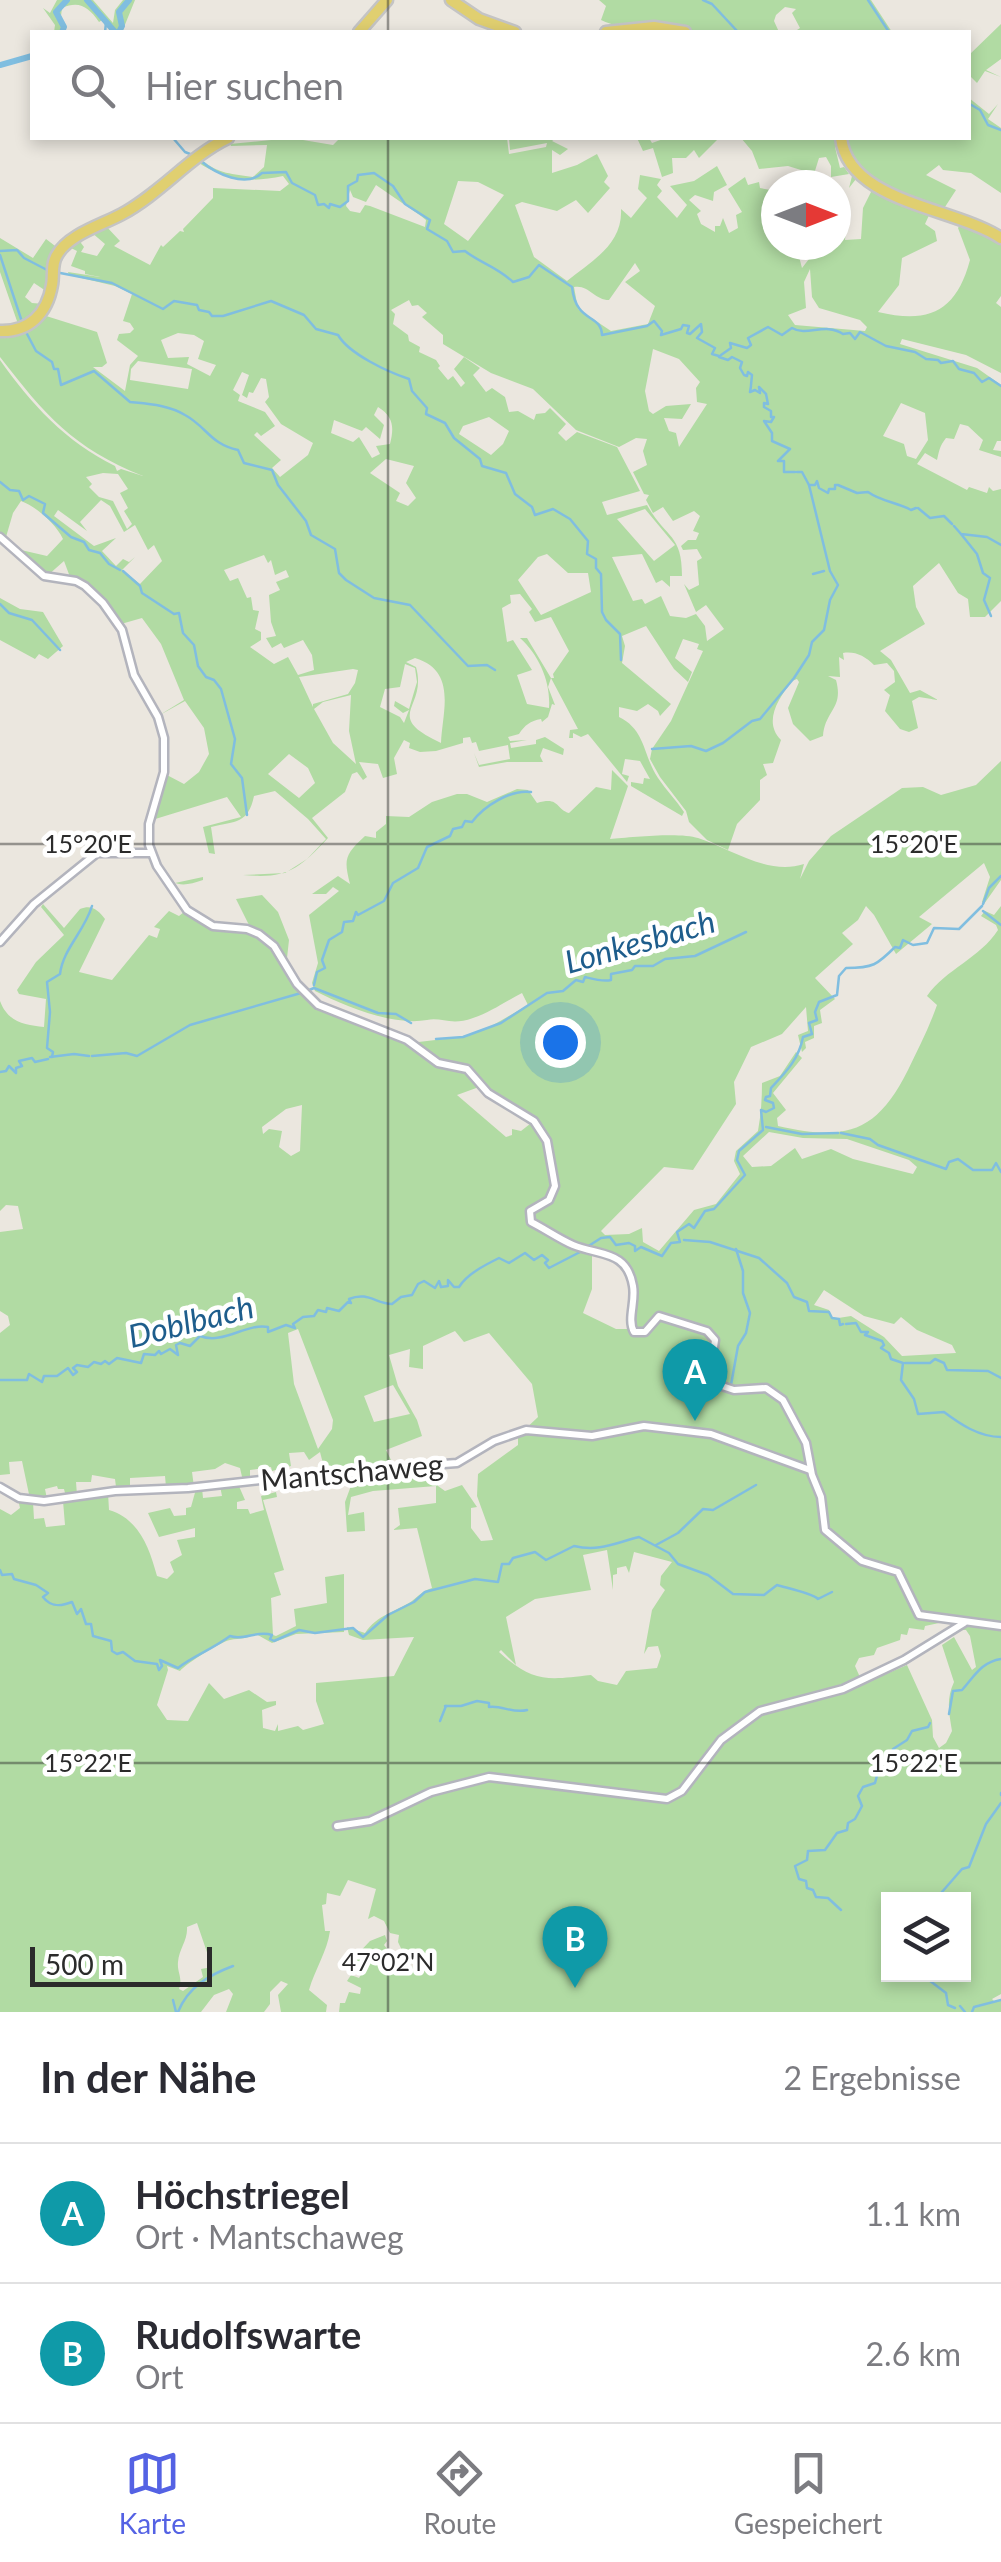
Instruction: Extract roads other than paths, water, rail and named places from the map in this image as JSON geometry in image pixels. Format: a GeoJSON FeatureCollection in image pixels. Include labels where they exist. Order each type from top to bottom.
{"type":"FeatureCollection","features":[{"type":"Feature","properties":{"kind":"main road"},"geometry":{"type":"LineString","coordinates":[[360,30],[387,0]]}},
{"type":"Feature","properties":{"kind":"main road"},"geometry":{"type":"LineString","coordinates":[[451,0],[480,19],[508,30]]}},
{"type":"Feature","properties":{"kind":"main road"},"geometry":{"type":"LineString","coordinates":[[625,30],[673,30]]}},
{"type":"Feature","properties":{"kind":"main road"},"geometry":{"type":"LineString","coordinates":[[0,331],[22,328],[40,316],[51,290],[54,260],[65,246],[130,210],[225,140]]}},
{"type":"Feature","properties":{"kind":"main road"},"geometry":{"type":"LineString","coordinates":[[842,140],[850,165],[868,182],[978,225],[1001,238]]}},
{"type":"Feature","properties":{"kind":"street"},"geometry":{"type":"LineString","coordinates":[[0,537],[46,577],[84,585],[122,630],[134,675],[159,720],[164,742],[163,776],[148,832],[151,853],[191,914],[213,926],[249,929],[266,938],[318,1005],[406,1040],[438,1063],[467,1069],[488,1093],[534,1121],[549,1148],[554,1186],[550,1200],[530,1212],[530,1221],[568,1243],[610,1253],[623,1262],[633,1284],[630,1326],[634,1332],[646,1332],[654,1318],[661,1316],[711,1334],[716,1342],[711,1364],[713,1380],[728,1389],[762,1388],[778,1394],[806,1443],[826,1532],[862,1561],[898,1572],[919,1615],[1001,1626]]}},
{"type":"Feature","properties":{"kind":"street"},"geometry":{"type":"LineString","coordinates":[[0,942],[34,904],[97,853],[151,853]]}},
{"type":"Feature","properties":{"kind":"street","name":"Mantschaweg"},"geometry":{"type":"LineString","coordinates":[[0,1487],[18,1498],[44,1501],[115,1491],[269,1479],[306,1482],[375,1469],[457,1463],[494,1441],[526,1430],[592,1436],[644,1426],[702,1432],[811,1471]]}},
{"type":"Feature","properties":{"kind":"street"},"geometry":{"type":"LineString","coordinates":[[338,1826],[370,1822],[431,1792],[489,1776],[668,1799],[682,1791],[721,1740],[760,1711],[844,1689],[904,1660],[964,1622]]}},
{"type":"Feature","properties":{"kind":"waterway"},"geometry":{"type":"LineString","coordinates":[[63,30],[56,12],[67,0]]}},
{"type":"Feature","properties":{"kind":"waterway"},"geometry":{"type":"LineString","coordinates":[[87,0],[113,30]]}},
{"type":"Feature","properties":{"kind":"waterway"},"geometry":{"type":"LineString","coordinates":[[120,30],[119,12],[129,0]]}},
{"type":"Feature","properties":{"kind":"waterway"},"geometry":{"type":"LineString","coordinates":[[703,0],[712,4],[736,30]]}},
{"type":"Feature","properties":{"kind":"waterway"},"geometry":{"type":"LineString","coordinates":[[868,0],[888,30]]}},
{"type":"Feature","properties":{"kind":"waterway"},"geometry":{"type":"LineString","coordinates":[[105,30],[106,23]]}},
{"type":"Feature","properties":{"kind":"waterway"},"geometry":{"type":"LineString","coordinates":[[0,65],[30,57]]}},
{"type":"Feature","properties":{"kind":"waterway"},"geometry":{"type":"LineString","coordinates":[[971,105],[980,110],[988,125],[1001,130]]}},
{"type":"Feature","properties":{"kind":"waterway"},"geometry":{"type":"LineString","coordinates":[[175,140],[185,152],[195,156]]}},
{"type":"Feature","properties":{"kind":"waterway"},"geometry":{"type":"LineString","coordinates":[[201,161],[240,179],[286,172],[292,183],[315,195],[318,205],[329,208],[330,204],[340,207],[348,201],[348,186],[357,181],[358,175],[374,173],[393,186],[405,204],[430,220],[427,229],[447,241],[453,252],[465,251],[513,282],[529,277],[539,265],[572,287],[578,307],[597,323],[602,335],[647,326],[654,321],[661,335],[683,325],[689,326],[690,334],[701,324],[702,332],[697,338],[715,348],[712,354],[719,356]]}},
{"type":"Feature","properties":{"kind":"waterway"},"geometry":{"type":"LineString","coordinates":[[0,251],[17,250],[49,271]]}},
{"type":"Feature","properties":{"kind":"waterway"},"geometry":{"type":"LineString","coordinates":[[0,255],[23,325]]}},
{"type":"Feature","properties":{"kind":"waterway"},"geometry":{"type":"LineString","coordinates":[[55,272],[112,283],[163,309],[174,301],[197,305],[212,316],[271,301],[304,315],[316,329],[338,335],[370,362],[409,379],[412,391],[427,408],[426,414],[445,423],[454,438],[480,459],[482,466],[506,473],[515,494],[532,507],[535,515],[553,509],[570,519],[588,541],[587,554],[596,559],[601,574],[602,612],[620,634],[621,660]]}},
{"type":"Feature","properties":{"kind":"waterway"},"geometry":{"type":"LineString","coordinates":[[721,355],[731,348],[730,343],[747,348],[751,345],[748,338],[768,327],[782,335],[792,328],[830,329],[850,333],[855,339],[860,332],[886,346],[915,352],[926,359],[953,361],[982,382],[989,378],[1001,386]]}},
{"type":"Feature","properties":{"kind":"waterway"},"geometry":{"type":"LineString","coordinates":[[26,332],[36,351],[58,369],[61,385],[94,371],[130,402],[179,412],[221,444],[238,450],[244,463],[272,470],[311,535],[335,549],[339,573],[346,580],[374,598],[410,605],[468,666],[487,665],[495,670]]}},
{"type":"Feature","properties":{"kind":"waterway"},"geometry":{"type":"LineString","coordinates":[[719,357],[742,362],[744,375],[752,375],[751,385]]}},
{"type":"Feature","properties":{"kind":"waterway"},"geometry":{"type":"LineString","coordinates":[[751,386],[750,392],[760,393],[759,387],[766,394],[768,404],[764,403],[764,407],[774,417],[771,422],[764,421],[772,441],[790,449],[778,461],[784,461],[784,472],[795,472]]}},
{"type":"Feature","properties":{"kind":"waterway"},"geometry":{"type":"LineString","coordinates":[[797,472],[802,472],[809,485],[817,481],[819,488],[828,493],[838,485],[857,493],[868,492],[911,510],[916,508]]}},
{"type":"Feature","properties":{"kind":"waterway"},"geometry":{"type":"LineString","coordinates":[[0,482],[19,491],[23,500],[29,496],[45,504],[43,513],[120,570]]}},
{"type":"Feature","properties":{"kind":"waterway"},"geometry":{"type":"LineString","coordinates":[[652,749],[691,746],[706,751],[760,719],[794,678],[809,655],[812,642],[824,630],[830,600],[838,585],[830,571],[809,485]]}},
{"type":"Feature","properties":{"kind":"waterway"},"geometry":{"type":"LineString","coordinates":[[918,508],[930,518],[944,516],[952,524]]}},
{"type":"Feature","properties":{"kind":"waterway"},"geometry":{"type":"LineString","coordinates":[[954,526],[961,534],[987,537],[1001,545]]}},
{"type":"Feature","properties":{"kind":"waterway"},"geometry":{"type":"LineString","coordinates":[[961,534],[977,554],[983,573],[990,578],[984,600],[991,616]]}},
{"type":"Feature","properties":{"kind":"waterway"},"geometry":{"type":"LineString","coordinates":[[123,571],[140,586],[142,593],[174,614],[179,613],[183,633],[194,645],[198,666],[221,689],[235,739],[231,764],[242,778],[247,815]]}},
{"type":"Feature","properties":{"kind":"waterway"},"geometry":{"type":"LineString","coordinates":[[813,574],[824,571]]}},
{"type":"Feature","properties":{"kind":"waterway"},"geometry":{"type":"LineString","coordinates":[[0,604],[9,613],[32,620],[60,650]]}},
{"type":"Feature","properties":{"kind":"waterway"},"geometry":{"type":"LineString","coordinates":[[314,985],[317,972],[325,968],[322,960],[329,940],[342,932],[344,922],[353,921],[356,912],[358,915],[384,901],[393,883],[418,868],[427,847],[450,836],[465,821],[472,822],[498,800],[531,792]]}},
{"type":"Feature","properties":{"kind":"waterway","name":"Doblbach"},"geometry":{"type":"LineString","coordinates":[[983,904],[989,888],[1001,876]]}},
{"type":"Feature","properties":{"kind":"waterway"},"geometry":{"type":"LineString","coordinates":[[52,1057],[53,1052],[47,1048],[47,982],[60,974],[65,956],[92,906]]}},
{"type":"Feature","properties":{"kind":"waterway","name":"Doblbach"},"geometry":{"type":"LineString","coordinates":[[587,1247],[610,1237],[616,1245],[629,1243],[635,1251],[641,1247],[662,1256],[671,1243],[680,1242],[677,1232],[689,1224],[694,1228],[705,1211],[714,1209],[745,1175],[737,1160],[739,1151],[763,1130],[761,1110],[774,1108],[766,1097],[795,1059],[803,1037],[812,1034],[809,1023],[817,1020],[819,1002],[837,995],[839,976],[846,968],[874,964],[895,947],[900,948],[903,940],[913,945],[927,943],[934,928],[959,929],[982,906]]}},
{"type":"Feature","properties":{"kind":"waterway"},"geometry":{"type":"LineString","coordinates":[[983,911],[1001,925]]}},
{"type":"Feature","properties":{"kind":"waterway","name":"Lonkesbach"},"geometry":{"type":"LineString","coordinates":[[436,1039],[463,1037],[501,1023],[547,993],[563,991],[576,980],[611,980],[611,974],[635,966],[653,966],[665,959],[695,956],[746,932]]}},
{"type":"Feature","properties":{"kind":"waterway","name":"Lonkesbach"},"geometry":{"type":"LineString","coordinates":[[307,991],[314,988],[378,1013],[396,1014],[411,1023]]}},
{"type":"Feature","properties":{"kind":"waterway","name":"Lonkesbach"},"geometry":{"type":"LineString","coordinates":[[92,1056],[137,1056],[190,1025],[301,993]]}},
{"type":"Feature","properties":{"kind":"waterway","name":"Lonkesbach"},"geometry":{"type":"LineString","coordinates":[[50,1057],[89,1056]]}},
{"type":"Feature","properties":{"kind":"waterway","name":"Lonkesbach"},"geometry":{"type":"LineString","coordinates":[[0,1072],[9,1066],[16,1073],[16,1068],[22,1066],[19,1061],[48,1059]]}},
{"type":"Feature","properties":{"kind":"waterway"},"geometry":{"type":"LineString","coordinates":[[766,1127],[802,1134],[838,1133]]}},
{"type":"Feature","properties":{"kind":"waterway"},"geometry":{"type":"LineString","coordinates":[[841,1133],[870,1139],[946,1169],[949,1162],[958,1159],[973,1170],[992,1170],[996,1163],[1001,1172]]}},
{"type":"Feature","properties":{"kind":"waterway"},"geometry":{"type":"LineString","coordinates":[[684,1240],[710,1242],[759,1258],[787,1283],[794,1297],[807,1302],[809,1311],[829,1312],[843,1324]]}},
{"type":"Feature","properties":{"kind":"waterway"},"geometry":{"type":"LineString","coordinates":[[731,1385],[738,1346],[746,1333],[750,1313],[736,1249]]}},
{"type":"Feature","properties":{"kind":"waterway","name":"Doblbach"},"geometry":{"type":"LineString","coordinates":[[0,1380],[27,1380],[29,1374],[42,1382],[44,1376],[57,1376],[68,1368],[73,1375],[77,1365],[88,1367],[105,1361],[109,1364],[117,1358],[141,1363],[144,1354],[161,1354],[170,1349],[178,1355],[176,1345],[190,1346],[200,1336],[217,1338],[260,1327],[268,1327],[268,1332],[286,1325],[295,1328],[293,1324],[303,1317],[314,1316],[318,1310],[326,1312],[327,1308],[339,1311],[356,1297],[392,1304],[412,1295],[424,1281],[435,1288],[439,1281],[441,1287],[448,1286],[448,1280],[459,1287],[471,1274],[499,1258],[509,1263],[525,1253],[534,1260],[542,1255],[549,1268],[582,1251]]}},
{"type":"Feature","properties":{"kind":"waterway"},"geometry":{"type":"LineString","coordinates":[[846,1324],[856,1323],[861,1332],[868,1332],[865,1335],[882,1341],[881,1348],[891,1359],[903,1363],[901,1380],[914,1399],[918,1414],[944,1412],[978,1432],[1001,1437]]}},
{"type":"Feature","properties":{"kind":"waterway"},"geometry":{"type":"LineString","coordinates":[[905,1363],[930,1363],[935,1359],[944,1363],[947,1370],[988,1371],[1001,1378]]}},
{"type":"Feature","properties":{"kind":"waterway"},"geometry":{"type":"LineString","coordinates":[[656,1545],[678,1533],[703,1509],[713,1510],[756,1485]]}},
{"type":"Feature","properties":{"kind":"waterway"},"geometry":{"type":"LineString","coordinates":[[0,1570],[2,1575],[12,1574],[14,1579],[48,1593],[43,1597],[49,1603],[72,1602],[77,1614],[81,1609],[86,1624],[91,1624],[93,1636],[111,1641],[112,1651],[123,1652],[135,1661],[157,1664],[159,1670],[160,1660],[178,1668],[230,1636],[266,1634],[272,1635],[270,1639],[274,1641],[299,1630],[315,1633],[353,1628],[363,1637],[388,1615],[425,1592],[475,1579],[498,1582],[502,1564],[509,1564],[513,1558],[535,1552],[546,1560],[574,1546],[599,1547],[639,1537],[669,1553],[678,1564],[708,1575],[733,1594],[764,1595],[777,1585],[818,1599],[832,1592]]}},
{"type":"Feature","properties":{"kind":"waterway"},"geometry":{"type":"LineString","coordinates":[[949,1714],[953,1691],[962,1690],[983,1667],[1001,1659]]}},
{"type":"Feature","properties":{"kind":"waterway"},"geometry":{"type":"LineString","coordinates":[[445,1706],[477,1701],[489,1703],[489,1707],[527,1710]]}},
{"type":"Feature","properties":{"kind":"waterway"},"geometry":{"type":"LineString","coordinates":[[440,1721],[446,1706]]}},
{"type":"Feature","properties":{"kind":"waterway"},"geometry":{"type":"LineString","coordinates":[[841,1910],[828,1898],[816,1897],[806,1881],[799,1879],[795,1866],[807,1860],[808,1851],[825,1850],[837,1833],[847,1830],[862,1806],[858,1796],[863,1787],[875,1783],[879,1768],[888,1771],[890,1764],[900,1760],[893,1749],[907,1740],[912,1731],[930,1723]]}},
{"type":"Feature","properties":{"kind":"waterway"},"geometry":{"type":"LineString","coordinates":[[942,1892],[962,1869],[969,1867],[986,1824],[1001,1803]]}},
{"type":"Feature","properties":{"kind":"waterway"},"geometry":{"type":"LineString","coordinates":[[178,2012],[200,1983],[233,1966]]}},
{"type":"Feature","properties":{"kind":"waterway"},"geometry":{"type":"LineString","coordinates":[[932,1982],[946,1993],[948,2005],[955,2008]]}},
{"type":"Feature","properties":{"kind":"waterway"},"geometry":{"type":"LineString","coordinates":[[173,2000],[176,2012]]}},
{"type":"Feature","properties":{"kind":"waterway"},"geometry":{"type":"LineString","coordinates":[[972,2012],[974,2007],[1001,2000]]}},
{"type":"Feature","properties":{"kind":"waterway"},"geometry":{"type":"LineString","coordinates":[[960,2006],[965,2012]]}},
{"type":"Feature","properties":{"kind":"place","name":"Höchstriegel"},"geometry":{"type":"Point","coordinates":[695,1421]}},
{"type":"Feature","properties":{"kind":"place","name":"Rudolfswarte"},"geometry":{"type":"Point","coordinates":[575,1988]}}]}
